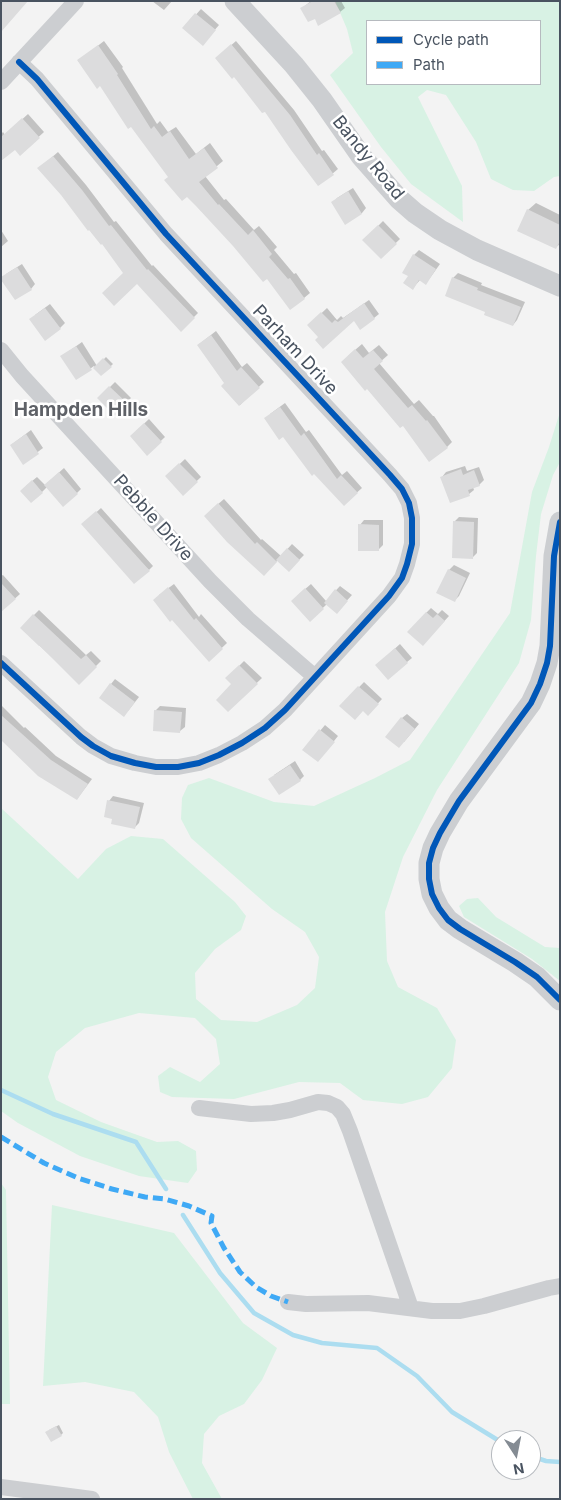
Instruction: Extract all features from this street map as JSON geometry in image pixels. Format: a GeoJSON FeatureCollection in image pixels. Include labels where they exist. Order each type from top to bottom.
{"type":"FeatureCollection","features":[{"type":"Feature","properties":{"kind":"street"},"geometry":{"type":"LineString","coordinates":[[1,82],[76,1]]}},
{"type":"Feature","properties":{"kind":"street","name":"Bandy Road"},"geometry":{"type":"LineString","coordinates":[[235,1],[294,65],[362,156],[399,199],[415,213],[440,230],[477,250],[560,286]]}},
{"type":"Feature","properties":{"kind":"street","name":"Parham Drive"},"geometry":{"type":"LineString","coordinates":[[1,662],[81,737],[111,756],[135,764],[156,767],[178,767],[199,762],[219,755],[242,743],[265,728],[285,710],[389,596],[402,578],[412,544],[412,518],[409,503],[402,489],[166,234],[38,79],[19,62]]}},
{"type":"Feature","properties":{"kind":"street","name":"Pebble Drive"},"geometry":{"type":"LineString","coordinates":[[1,350],[22,376],[210,581],[248,618],[315,677]]}},
{"type":"Feature","properties":{"kind":"street"},"geometry":{"type":"LineString","coordinates":[[560,522],[554,556],[550,646],[540,684],[530,704],[459,801],[440,833],[432,848],[429,863],[429,879],[432,894],[448,920],[537,977],[560,1000]]}},
{"type":"Feature","properties":{"kind":"street"},"geometry":{"type":"LineString","coordinates":[[199,1108],[251,1114],[290,1110],[318,1102],[328,1103],[336,1107],[343,1114],[350,1131],[411,1308]]}},
{"type":"Feature","properties":{"kind":"street"},"geometry":{"type":"LineString","coordinates":[[288,1302],[306,1304],[368,1303],[432,1312],[460,1311],[560,1286]]}},
{"type":"Feature","properties":{"kind":"street"},"geometry":{"type":"LineString","coordinates":[[1,1487],[92,1499]]}},
{"type":"Feature","properties":{"kind":"green space"},"geometry":{"type":"Polygon","coordinates":[[[336,1],[560,1],[560,176],[554,177],[534,191],[513,190],[491,179],[476,142],[446,95],[427,90],[418,97],[462,186],[463,222],[411,184],[381,147],[330,75],[353,53],[347,29],[336,1]]]}},
{"type":"Feature","properties":{"kind":"green space"},"geometry":{"type":"Polygon","coordinates":[[[560,412],[560,462],[553,475],[541,514],[531,620],[519,663],[437,790],[403,857],[385,912],[387,961],[398,987],[437,1008],[456,1040],[452,1068],[428,1097],[402,1104],[363,1100],[340,1083],[299,1082],[234,1099],[172,1097],[160,1092],[158,1076],[170,1067],[200,1082],[220,1064],[216,1039],[195,1018],[139,1013],[85,1028],[56,1052],[48,1077],[56,1100],[101,1122],[157,1142],[178,1141],[196,1151],[197,1170],[188,1183],[139,1176],[80,1156],[18,1123],[1,1111],[1,808],[78,879],[106,849],[131,836],[163,839],[235,902],[246,916],[241,930],[215,949],[195,973],[196,999],[221,1020],[257,1022],[297,1005],[315,988],[319,957],[305,932],[272,909],[191,838],[181,819],[182,798],[188,785],[209,778],[274,802],[314,806],[410,760],[510,613],[532,492],[560,412]]]}},
{"type":"Feature","properties":{"kind":"green space"},"geometry":{"type":"Polygon","coordinates":[[[478,898],[496,917],[545,947],[560,948],[560,981],[532,959],[464,917],[459,906],[467,899],[478,898]]]}},
{"type":"Feature","properties":{"kind":"green space"},"geometry":{"type":"Polygon","coordinates":[[[1,1183],[6,1190],[10,1404],[1,1404],[1,1183]]]}},
{"type":"Feature","properties":{"kind":"green space"},"geometry":{"type":"Polygon","coordinates":[[[52,1205],[174,1233],[243,1323],[277,1348],[262,1380],[244,1404],[219,1416],[204,1434],[202,1463],[222,1499],[193,1499],[169,1452],[158,1417],[134,1392],[85,1382],[43,1386],[52,1205]]]}},
{"type":"Feature","properties":{"kind":"building"},"geometry":{"type":"Polygon","coordinates":[[[1,1],[28,1],[1,32],[1,1]]]}},
{"type":"Feature","properties":{"kind":"building"},"geometry":{"type":"Polygon","coordinates":[[[313,1],[334,1],[341,13],[318,26],[315,19],[308,22],[300,8],[313,1]]]}},
{"type":"Feature","properties":{"kind":"building"},"geometry":{"type":"Polygon","coordinates":[[[195,13],[216,30],[203,46],[182,28],[195,13]]]}},
{"type":"Feature","properties":{"kind":"building"},"geometry":{"type":"Polygon","coordinates":[[[231,44],[290,115],[317,155],[319,153],[334,175],[318,186],[265,112],[262,113],[234,77],[232,79],[215,58],[231,44]]]}},
{"type":"Feature","properties":{"kind":"building"},"geometry":{"type":"Polygon","coordinates":[[[98,45],[151,129],[154,126],[162,137],[170,131],[189,159],[204,148],[218,168],[199,182],[218,205],[248,235],[253,230],[272,254],[269,257],[288,279],[290,278],[305,299],[290,310],[267,279],[263,282],[196,206],[187,197],[182,201],[164,180],[168,177],[131,127],[128,129],[100,86],[97,89],[77,60],[98,45]]]}},
{"type":"Feature","properties":{"kind":"building"},"geometry":{"type":"Polygon","coordinates":[[[22,118],[40,138],[20,156],[15,150],[1,161],[1,137],[22,118]]]}},
{"type":"Feature","properties":{"kind":"building"},"geometry":{"type":"Polygon","coordinates":[[[53,156],[147,270],[195,318],[181,332],[137,284],[114,306],[102,293],[123,273],[102,244],[88,231],[61,195],[37,168],[53,156]]]}},
{"type":"Feature","properties":{"kind":"building"},"geometry":{"type":"Polygon","coordinates":[[[348,191],[362,214],[345,225],[331,202],[348,191]]]}},
{"type":"Feature","properties":{"kind":"building"},"geometry":{"type":"Polygon","coordinates":[[[527,209],[560,225],[560,241],[556,249],[517,231],[527,209]]]}},
{"type":"Feature","properties":{"kind":"building"},"geometry":{"type":"Polygon","coordinates":[[[378,225],[397,244],[381,259],[362,240],[378,225]]]}},
{"type":"Feature","properties":{"kind":"building"},"geometry":{"type":"Polygon","coordinates":[[[413,254],[436,269],[426,285],[419,280],[413,290],[403,283],[408,276],[402,273],[413,254]]]}},
{"type":"Feature","properties":{"kind":"building"},"geometry":{"type":"Polygon","coordinates":[[[17,267],[32,290],[15,300],[1,280],[1,277],[17,267]]]}},
{"type":"Feature","properties":{"kind":"building"},"geometry":{"type":"Polygon","coordinates":[[[452,277],[478,288],[477,290],[521,307],[513,326],[484,315],[485,312],[445,296],[452,277]]]}},
{"type":"Feature","properties":{"kind":"building"},"geometry":{"type":"Polygon","coordinates":[[[364,303],[375,319],[360,330],[354,321],[323,349],[315,340],[318,337],[307,325],[321,312],[332,323],[335,320],[338,322],[364,303]]]}},
{"type":"Feature","properties":{"kind":"building"},"geometry":{"type":"Polygon","coordinates":[[[45,308],[61,329],[45,341],[29,319],[45,308]]]}},
{"type":"Feature","properties":{"kind":"building"},"geometry":{"type":"Polygon","coordinates":[[[211,335],[237,371],[241,367],[260,388],[239,406],[221,386],[224,383],[197,345],[211,335]]]}},
{"type":"Feature","properties":{"kind":"building"},"geometry":{"type":"Polygon","coordinates":[[[76,346],[92,370],[76,380],[60,356],[76,346]]]}},
{"type":"Feature","properties":{"kind":"building"},"geometry":{"type":"Polygon","coordinates":[[[355,349],[363,358],[373,350],[383,361],[374,369],[408,408],[412,405],[427,420],[448,448],[429,462],[403,426],[400,428],[341,362],[355,349]]]}},
{"type":"Feature","properties":{"kind":"building"},"geometry":{"type":"Polygon","coordinates":[[[103,358],[112,367],[101,376],[93,368],[103,358]]]}},
{"type":"Feature","properties":{"kind":"building"},"geometry":{"type":"Polygon","coordinates":[[[109,386],[127,403],[115,416],[97,398],[109,386]]]}},
{"type":"Feature","properties":{"kind":"building"},"geometry":{"type":"Polygon","coordinates":[[[280,407],[301,436],[304,433],[337,479],[341,475],[358,493],[344,506],[314,474],[312,476],[283,437],[279,440],[264,418],[280,407]]]}},
{"type":"Feature","properties":{"kind":"building"},"geometry":{"type":"Polygon","coordinates":[[[144,423],[162,442],[147,456],[130,436],[144,423]]]}},
{"type":"Feature","properties":{"kind":"building"},"geometry":{"type":"Polygon","coordinates":[[[26,434],[39,454],[23,465],[10,445],[26,434]]]}},
{"type":"Feature","properties":{"kind":"building"},"geometry":{"type":"Polygon","coordinates":[[[179,463],[198,482],[183,496],[165,476],[179,463]]]}},
{"type":"Feature","properties":{"kind":"building"},"geometry":{"type":"Polygon","coordinates":[[[461,469],[463,475],[474,470],[480,486],[468,490],[470,496],[450,503],[440,477],[461,469]]]}},
{"type":"Feature","properties":{"kind":"building"},"geometry":{"type":"Polygon","coordinates":[[[59,472],[78,494],[63,507],[44,485],[59,472]]]}},
{"type":"Feature","properties":{"kind":"building"},"geometry":{"type":"Polygon","coordinates":[[[32,480],[43,493],[31,503],[20,491],[32,480]]]}},
{"type":"Feature","properties":{"kind":"building"},"geometry":{"type":"Polygon","coordinates":[[[218,503],[255,544],[257,542],[277,562],[264,576],[227,542],[204,516],[218,503]]]}},
{"type":"Feature","properties":{"kind":"building"},"geometry":{"type":"Polygon","coordinates":[[[96,511],[150,571],[134,584],[81,524],[96,511]]]}},
{"type":"Feature","properties":{"kind":"building"},"geometry":{"type":"Polygon","coordinates":[[[453,521],[474,522],[473,559],[452,558],[453,521]]]}},
{"type":"Feature","properties":{"kind":"building"},"geometry":{"type":"Polygon","coordinates":[[[358,524],[379,525],[379,551],[358,551],[358,524]]]}},
{"type":"Feature","properties":{"kind":"building"},"geometry":{"type":"Polygon","coordinates":[[[287,548],[300,560],[289,572],[276,560],[287,548]]]}},
{"type":"Feature","properties":{"kind":"building"},"geometry":{"type":"Polygon","coordinates":[[[448,569],[466,578],[455,602],[436,593],[448,569]]]}},
{"type":"Feature","properties":{"kind":"building"},"geometry":{"type":"Polygon","coordinates":[[[1,583],[16,599],[1,612],[1,583]]]}},
{"type":"Feature","properties":{"kind":"building"},"geometry":{"type":"Polygon","coordinates":[[[168,587],[194,620],[196,618],[223,649],[209,662],[172,620],[170,622],[153,600],[168,587]]]}},
{"type":"Feature","properties":{"kind":"building"},"geometry":{"type":"Polygon","coordinates":[[[305,588],[324,609],[310,622],[291,601],[305,588]]]}},
{"type":"Feature","properties":{"kind":"building"},"geometry":{"type":"Polygon","coordinates":[[[335,589],[348,601],[337,614],[324,603],[335,589]]]}},
{"type":"Feature","properties":{"kind":"building"},"geometry":{"type":"Polygon","coordinates":[[[426,612],[433,618],[437,614],[445,621],[423,646],[407,632],[426,612]]]}},
{"type":"Feature","properties":{"kind":"building"},"geometry":{"type":"Polygon","coordinates":[[[33,614],[81,659],[86,655],[97,667],[79,685],[20,628],[33,614]]]}},
{"type":"Feature","properties":{"kind":"building"},"geometry":{"type":"Polygon","coordinates":[[[395,648],[408,663],[388,680],[375,665],[395,648]]]}},
{"type":"Feature","properties":{"kind":"building"},"geometry":{"type":"Polygon","coordinates":[[[239,665],[258,684],[228,712],[216,700],[231,684],[225,678],[239,665]]]}},
{"type":"Feature","properties":{"kind":"building"},"geometry":{"type":"Polygon","coordinates":[[[110,683],[135,702],[124,717],[99,698],[110,683]]]}},
{"type":"Feature","properties":{"kind":"building"},"geometry":{"type":"Polygon","coordinates":[[[358,686],[379,704],[368,716],[363,711],[355,720],[339,706],[358,686]]]}},
{"type":"Feature","properties":{"kind":"building"},"geometry":{"type":"Polygon","coordinates":[[[154,710],[182,712],[180,733],[153,731],[154,710]]]}},
{"type":"Feature","properties":{"kind":"building"},"geometry":{"type":"Polygon","coordinates":[[[1,715],[51,760],[88,784],[77,800],[38,776],[1,740],[1,715]]]}},
{"type":"Feature","properties":{"kind":"building"},"geometry":{"type":"Polygon","coordinates":[[[401,717],[415,729],[399,748],[385,737],[401,717]]]}},
{"type":"Feature","properties":{"kind":"building"},"geometry":{"type":"Polygon","coordinates":[[[319,729],[335,742],[318,762],[302,750],[319,729]]]}},
{"type":"Feature","properties":{"kind":"building"},"geometry":{"type":"Polygon","coordinates":[[[290,765],[301,781],[279,795],[268,779],[290,765]]]}},
{"type":"Feature","properties":{"kind":"building"},"geometry":{"type":"Polygon","coordinates":[[[107,800],[140,807],[135,829],[111,824],[112,819],[104,817],[107,800]]]}},
{"type":"Feature","properties":{"kind":"building"},"geometry":{"type":"Polygon","coordinates":[[[56,1426],[62,1436],[51,1442],[45,1432],[56,1426]]]}},
{"type":"Feature","properties":{"kind":"waterway"},"geometry":{"type":"LineString","coordinates":[[1,1090],[53,1114],[136,1142],[166,1189]]}},
{"type":"Feature","properties":{"kind":"waterway"},"geometry":{"type":"LineString","coordinates":[[183,1215],[220,1273],[254,1313],[293,1335],[322,1343],[377,1348],[417,1376],[452,1412],[491,1436]]}},
{"type":"Feature","properties":{"kind":"waterway"},"geometry":{"type":"LineString","coordinates":[[541,1459],[560,1462]]}},
{"type":"Feature","properties":{"kind":"marked path"},"geometry":{"type":"LineString","coordinates":[[1,1137],[44,1163],[78,1178],[145,1197],[165,1199],[189,1206],[212,1216],[211,1223],[224,1248],[240,1272],[256,1287],[271,1296],[288,1302]]}},
{"type":"Feature","properties":{"kind":"cycle path"},"geometry":{"type":"LineString","coordinates":[[1,663],[81,737],[111,756],[156,767],[178,767],[199,763],[242,743],[265,728],[285,710],[389,596],[402,578],[412,544],[412,518],[409,503],[402,489],[166,234],[37,79],[19,62]]}},
{"type":"Feature","properties":{"kind":"cycle path"},"geometry":{"type":"LineString","coordinates":[[560,522],[554,556],[550,646],[540,684],[531,703],[459,801],[440,833],[429,863],[429,879],[432,894],[448,920],[537,977],[560,1000]]}},
{"type":"Feature","properties":{"kind":"district","name":"Hampden Hills"},"geometry":{"type":"Point","coordinates":[81,410]}}]}
